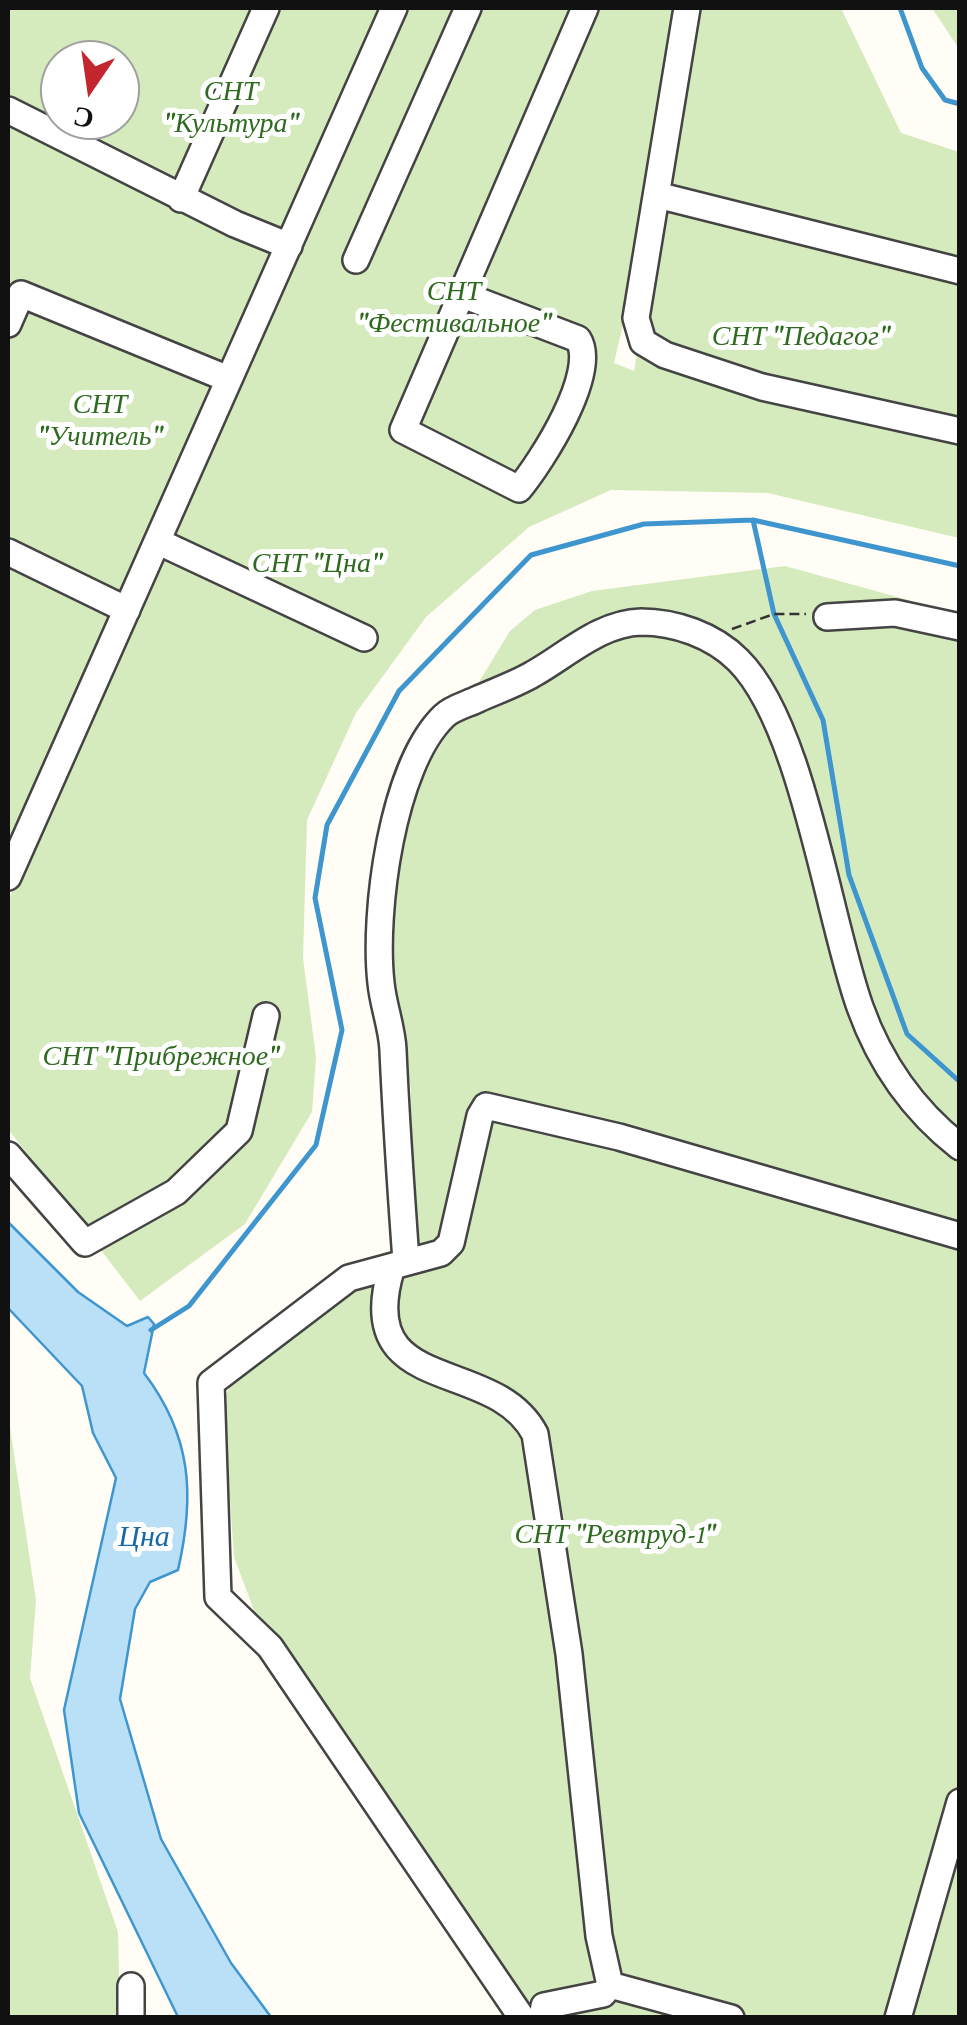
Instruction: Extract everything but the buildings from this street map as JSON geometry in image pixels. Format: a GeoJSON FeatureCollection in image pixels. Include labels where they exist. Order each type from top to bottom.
{"type":"FeatureCollection","features":[{"type":"Feature","properties":{"kind":"street"},"geometry":{"type":"LineString","coordinates":[[182,199],[266,8]]}},
{"type":"Feature","properties":{"kind":"street"},"geometry":{"type":"LineString","coordinates":[[8,877],[159,542],[226,378],[394,8]]}},
{"type":"Feature","properties":{"kind":"street"},"geometry":{"type":"LineString","coordinates":[[356,260],[468,8]]}},
{"type":"Feature","properties":{"kind":"street"},"geometry":{"type":"LineString","coordinates":[[462,295],[578,339],[585,351],[585,370],[538,465],[518,488],[403,430],[585,8]]}},
{"type":"Feature","properties":{"kind":"street"},"geometry":{"type":"LineString","coordinates":[[687,8],[636,318],[639,336],[654,350],[762,387],[960,432]]}},
{"type":"Feature","properties":{"kind":"street"},"geometry":{"type":"LineString","coordinates":[[8,110],[182,199],[289,246]]}},
{"type":"Feature","properties":{"kind":"street"},"geometry":{"type":"LineString","coordinates":[[657,194],[960,271]]}},
{"type":"Feature","properties":{"kind":"street"},"geometry":{"type":"LineString","coordinates":[[8,324],[20,294],[226,378]]}},
{"type":"Feature","properties":{"kind":"street"},"geometry":{"type":"LineString","coordinates":[[159,542],[364,638]]}},
{"type":"Feature","properties":{"kind":"street"},"geometry":{"type":"LineString","coordinates":[[8,552],[127,610]]}},
{"type":"Feature","properties":{"kind":"street"},"geometry":{"type":"LineString","coordinates":[[828,617],[895,613],[960,627]]}},
{"type":"Feature","properties":{"kind":"street"},"geometry":{"type":"LineString","coordinates":[[610,1984],[599,1936],[567,1638],[535,1434],[526,1417],[509,1402],[424,1367],[392,1344],[384,1329],[398,1266],[393,1045],[381,984],[379,936],[401,804],[416,756],[446,714],[531,675],[614,627],[639,622],[673,626],[710,639],[738,659],[757,684],[784,746],[861,1009],[888,1066],[924,1119],[960,1147]]}},
{"type":"Feature","properties":{"kind":"street"},"geometry":{"type":"LineString","coordinates":[[8,1155],[85,1243],[176,1192],[239,1131],[266,1016]]}},
{"type":"Feature","properties":{"kind":"street"},"geometry":{"type":"LineString","coordinates":[[522,2018],[270,1647],[218,1597],[211,1383],[349,1278],[441,1254],[451,1244],[480,1116],[486,1106],[496,1104],[960,1236]]}},
{"type":"Feature","properties":{"kind":"street"},"geometry":{"type":"LineString","coordinates":[[898,2018],[960,1802]]}},
{"type":"Feature","properties":{"kind":"street"},"geometry":{"type":"LineString","coordinates":[[542,2018],[544,2006],[602,1994],[610,1984]]}},
{"type":"Feature","properties":{"kind":"street"},"geometry":{"type":"LineString","coordinates":[[610,1984],[731,2018]]}},
{"type":"Feature","properties":{"kind":"street"},"geometry":{"type":"LineString","coordinates":[[130,2018],[131,1986]]}},
{"type":"Feature","properties":{"kind":"path"},"geometry":{"type":"LineString","coordinates":[[710,639],[774,614],[828,617]]}},
{"type":"Feature","properties":{"kind":"green space"},"geometry":{"type":"Polygon","coordinates":[[[8,8],[387,8],[8,859],[8,8]]]}},
{"type":"Feature","properties":{"kind":"green space"},"geometry":{"type":"Polygon","coordinates":[[[403,8],[683,8],[638,260],[614,363],[634,371],[694,8],[841,8],[901,133],[959,152],[959,538],[768,493],[611,490],[529,527],[426,617],[356,713],[307,820],[303,958],[316,1057],[312,1112],[245,1224],[140,1301],[8,1129],[8,901],[403,8]]]}},
{"type":"Feature","properties":{"kind":"green space"},"geometry":{"type":"Polygon","coordinates":[[[932,8],[959,8],[959,49],[932,8]]]}},
{"type":"Feature","properties":{"kind":"green space","name":"СНТ \"Ревтруд-1\""},"geometry":{"type":"Polygon","coordinates":[[[785,566],[959,614],[959,2017],[550,2018],[547,2003],[514,2010],[264,1637],[234,1557],[223,1401],[236,1374],[256,1349],[412,1254],[411,1091],[387,933],[395,860],[414,788],[510,631],[535,610],[592,591],[785,566]]]}},
{"type":"Feature","properties":{"kind":"green space"},"geometry":{"type":"Polygon","coordinates":[[[8,1414],[36,1600],[30,1678],[118,1932],[120,2017],[8,2017],[8,1414]]]}},
{"type":"Feature","properties":{"kind":"water","name":"Цна"},"geometry":{"type":"Polygon","coordinates":[[[8,1222],[78,1292],[127,1326],[148,1317],[154,1324],[144,1373],[172,1420],[180,1444],[187,1517],[178,1570],[150,1582],[135,1609],[120,1699],[161,1839],[231,1963],[271,2017],[178,2017],[79,1813],[64,1710],[116,1478],[93,1433],[82,1386],[8,1308],[8,1222]]]}},
{"type":"Feature","properties":{"kind":"waterway"},"geometry":{"type":"LineString","coordinates":[[900,8],[922,68],[945,100],[960,104]]}},
{"type":"Feature","properties":{"kind":"waterway"},"geometry":{"type":"LineString","coordinates":[[753,520],[774,614],[823,720],[849,875],[907,1034],[960,1082]]}},
{"type":"Feature","properties":{"kind":"waterway"},"geometry":{"type":"LineString","coordinates":[[151,1330],[189,1306],[316,1145],[342,1030],[315,898],[327,825],[399,691],[531,555],[644,524],[753,520],[960,566]]}},
{"type":"Feature","properties":{"kind":"park label","name":"СНТ \"Культура\""},"geometry":{"type":"Point","coordinates":[231,107]}},
{"type":"Feature","properties":{"kind":"park label","name":"СНТ \"Фестивальное\""},"geometry":{"type":"Point","coordinates":[454,307]}},
{"type":"Feature","properties":{"kind":"park label","name":"СНТ \"Педагог\""},"geometry":{"type":"Point","coordinates":[801,336]}},
{"type":"Feature","properties":{"kind":"park label","name":"СНТ \"Учитель\""},"geometry":{"type":"Point","coordinates":[100,420]}},
{"type":"Feature","properties":{"kind":"park label","name":"СНТ \"Цна\""},"geometry":{"type":"Point","coordinates":[317,563]}},
{"type":"Feature","properties":{"kind":"park label","name":"СНТ \"Прибрежное\""},"geometry":{"type":"Point","coordinates":[161,1056]}}]}
